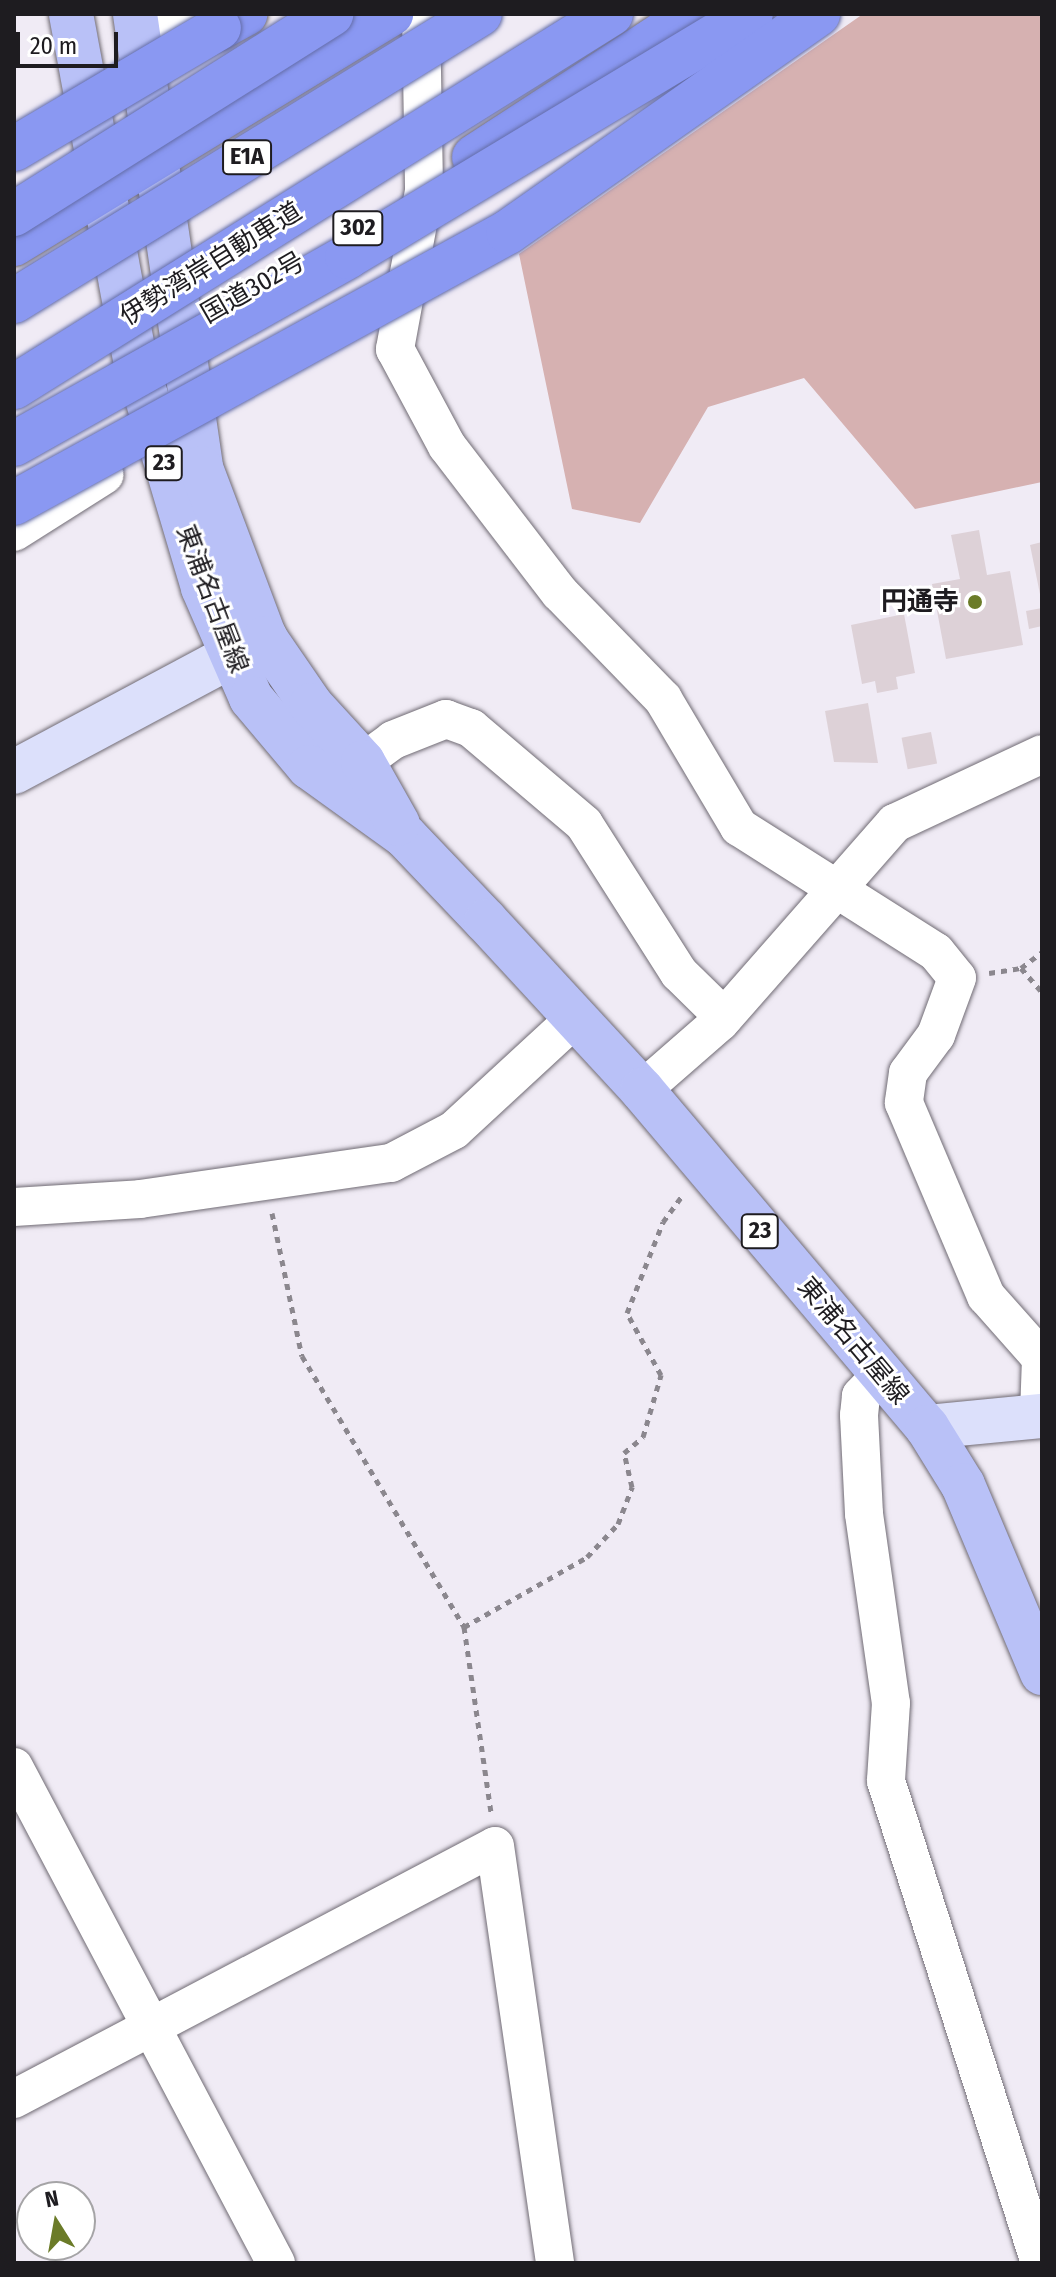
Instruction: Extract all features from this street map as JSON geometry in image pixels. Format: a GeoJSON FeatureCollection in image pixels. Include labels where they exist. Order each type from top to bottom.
{"type":"FeatureCollection","features":[{"type":"Feature","properties":{"kind":"highway"},"geometry":{"type":"LineString","coordinates":[[14,149],[245,14]]}},
{"type":"Feature","properties":{"kind":"highway"},"geometry":{"type":"LineString","coordinates":[[14,214],[331,14]]}},
{"type":"Feature","properties":{"kind":"highway"},"geometry":{"type":"LineString","coordinates":[[14,244],[158,153],[391,14]]}},
{"type":"Feature","properties":{"kind":"highway","name":"E1A"},"geometry":{"type":"LineString","coordinates":[[14,301],[480,14]]}},
{"type":"Feature","properties":{"kind":"highway","name":"伊勢湾岸自動車道"},"geometry":{"type":"LineString","coordinates":[[14,387],[611,14]]}},
{"type":"Feature","properties":{"kind":"highway","name":"国道302号"},"geometry":{"type":"LineString","coordinates":[[14,429],[183,328],[424,191],[693,14]]}},
{"type":"Feature","properties":{"kind":"highway"},"geometry":{"type":"LineString","coordinates":[[14,444],[347,257],[751,14]]}},
{"type":"Feature","properties":{"kind":"highway"},"geometry":{"type":"LineString","coordinates":[[14,503],[508,232],[818,14]]}},
{"type":"Feature","properties":{"kind":"main road","name":"東浦名古屋線"},"geometry":{"type":"LineString","coordinates":[[71,14],[100,189],[135,358],[157,442],[249,647],[311,705],[363,762],[405,836]]}},
{"type":"Feature","properties":{"kind":"main road","name":"東浦名古屋線"},"geometry":{"type":"LineString","coordinates":[[138,30],[201,468],[249,647],[251,698],[309,767],[405,836],[573,1020],[642,1090],[927,1427],[963,1485],[1042,1673]]}},
{"type":"Feature","properties":{"kind":"street"},"geometry":{"type":"LineString","coordinates":[[138,30],[199,14]]}},
{"type":"Feature","properties":{"kind":"street"},"geometry":{"type":"LineString","coordinates":[[421,14],[424,191],[395,349],[447,446],[560,593],[663,699],[739,827],[936,952],[957,978],[936,1035],[908,1073],[904,1103],[916,1146],[986,1296],[1041,1358],[1040,1416],[927,1427]]}},
{"type":"Feature","properties":{"kind":"street"},"geometry":{"type":"LineString","coordinates":[[14,532],[157,442]]}},
{"type":"Feature","properties":{"kind":"street"},"geometry":{"type":"LineString","coordinates":[[14,772],[249,647]]}},
{"type":"Feature","properties":{"kind":"street"},"geometry":{"type":"LineString","coordinates":[[363,762],[446,719],[471,728],[584,824],[679,973],[724,1017]]}},
{"type":"Feature","properties":{"kind":"street"},"geometry":{"type":"LineString","coordinates":[[642,1090],[724,1017],[895,823],[1042,754]]}},
{"type":"Feature","properties":{"kind":"street"},"geometry":{"type":"LineString","coordinates":[[14,1207],[126,1200],[264,1177],[391,1163],[454,1130],[573,1020]]}},
{"type":"Feature","properties":{"kind":"street"},"geometry":{"type":"LineString","coordinates":[[881,1375],[861,1396],[859,1415],[864,1514],[891,1703],[886,1781],[1040,2263]]}},
{"type":"Feature","properties":{"kind":"street"},"geometry":{"type":"LineString","coordinates":[[14,1767],[276,2263]]}},
{"type":"Feature","properties":{"kind":"street"},"geometry":{"type":"LineString","coordinates":[[14,2099],[495,1846],[555,2263]]}},
{"type":"Feature","properties":{"kind":"path"},"geometry":{"type":"LineString","coordinates":[[957,978],[1021,968],[1042,952]]}},
{"type":"Feature","properties":{"kind":"path"},"geometry":{"type":"LineString","coordinates":[[1021,968],[1042,992]]}},
{"type":"Feature","properties":{"kind":"path"},"geometry":{"type":"LineString","coordinates":[[464,1627],[587,1557],[618,1524],[632,1487],[624,1453],[643,1437],[661,1375],[627,1325],[631,1296],[663,1222],[706,1167]]}},
{"type":"Feature","properties":{"kind":"path"},"geometry":{"type":"LineString","coordinates":[[264,1177],[302,1356],[464,1627],[495,1846]]}},
{"type":"Feature","properties":{"kind":"shaded area"},"geometry":{"type":"Polygon","coordinates":[[[863,14],[1042,14],[1042,482],[915,509],[804,378],[708,407],[640,523],[572,509],[519,254],[863,14]]]}},
{"type":"Feature","properties":{"kind":"building"},"geometry":{"type":"Polygon","coordinates":[[[979,530],[987,575],[1010,571],[1023,645],[946,659],[932,584],[960,579],[951,535],[979,530]]]}},
{"type":"Feature","properties":{"kind":"building"},"geometry":{"type":"Polygon","coordinates":[[[1042,542],[1042,599],[1041,599],[1030,545],[1042,542]]]}},
{"type":"Feature","properties":{"kind":"building"},"geometry":{"type":"Polygon","coordinates":[[[1042,608],[1042,626],[1029,629],[1026,611],[1042,608]]]}},
{"type":"Feature","properties":{"kind":"building"},"geometry":{"type":"Polygon","coordinates":[[[904,614],[915,673],[896,677],[898,689],[877,693],[875,681],[862,684],[851,625],[904,614]]]}},
{"type":"Feature","properties":{"kind":"building"},"geometry":{"type":"Polygon","coordinates":[[[868,703],[878,763],[834,762],[825,711],[868,703]]]}},
{"type":"Feature","properties":{"kind":"building"},"geometry":{"type":"Polygon","coordinates":[[[931,732],[937,763],[908,769],[902,738],[931,732]]]}},
{"type":"Feature","properties":{"kind":"place","name":"円通寺"},"geometry":{"type":"Point","coordinates":[975,602]}}]}
